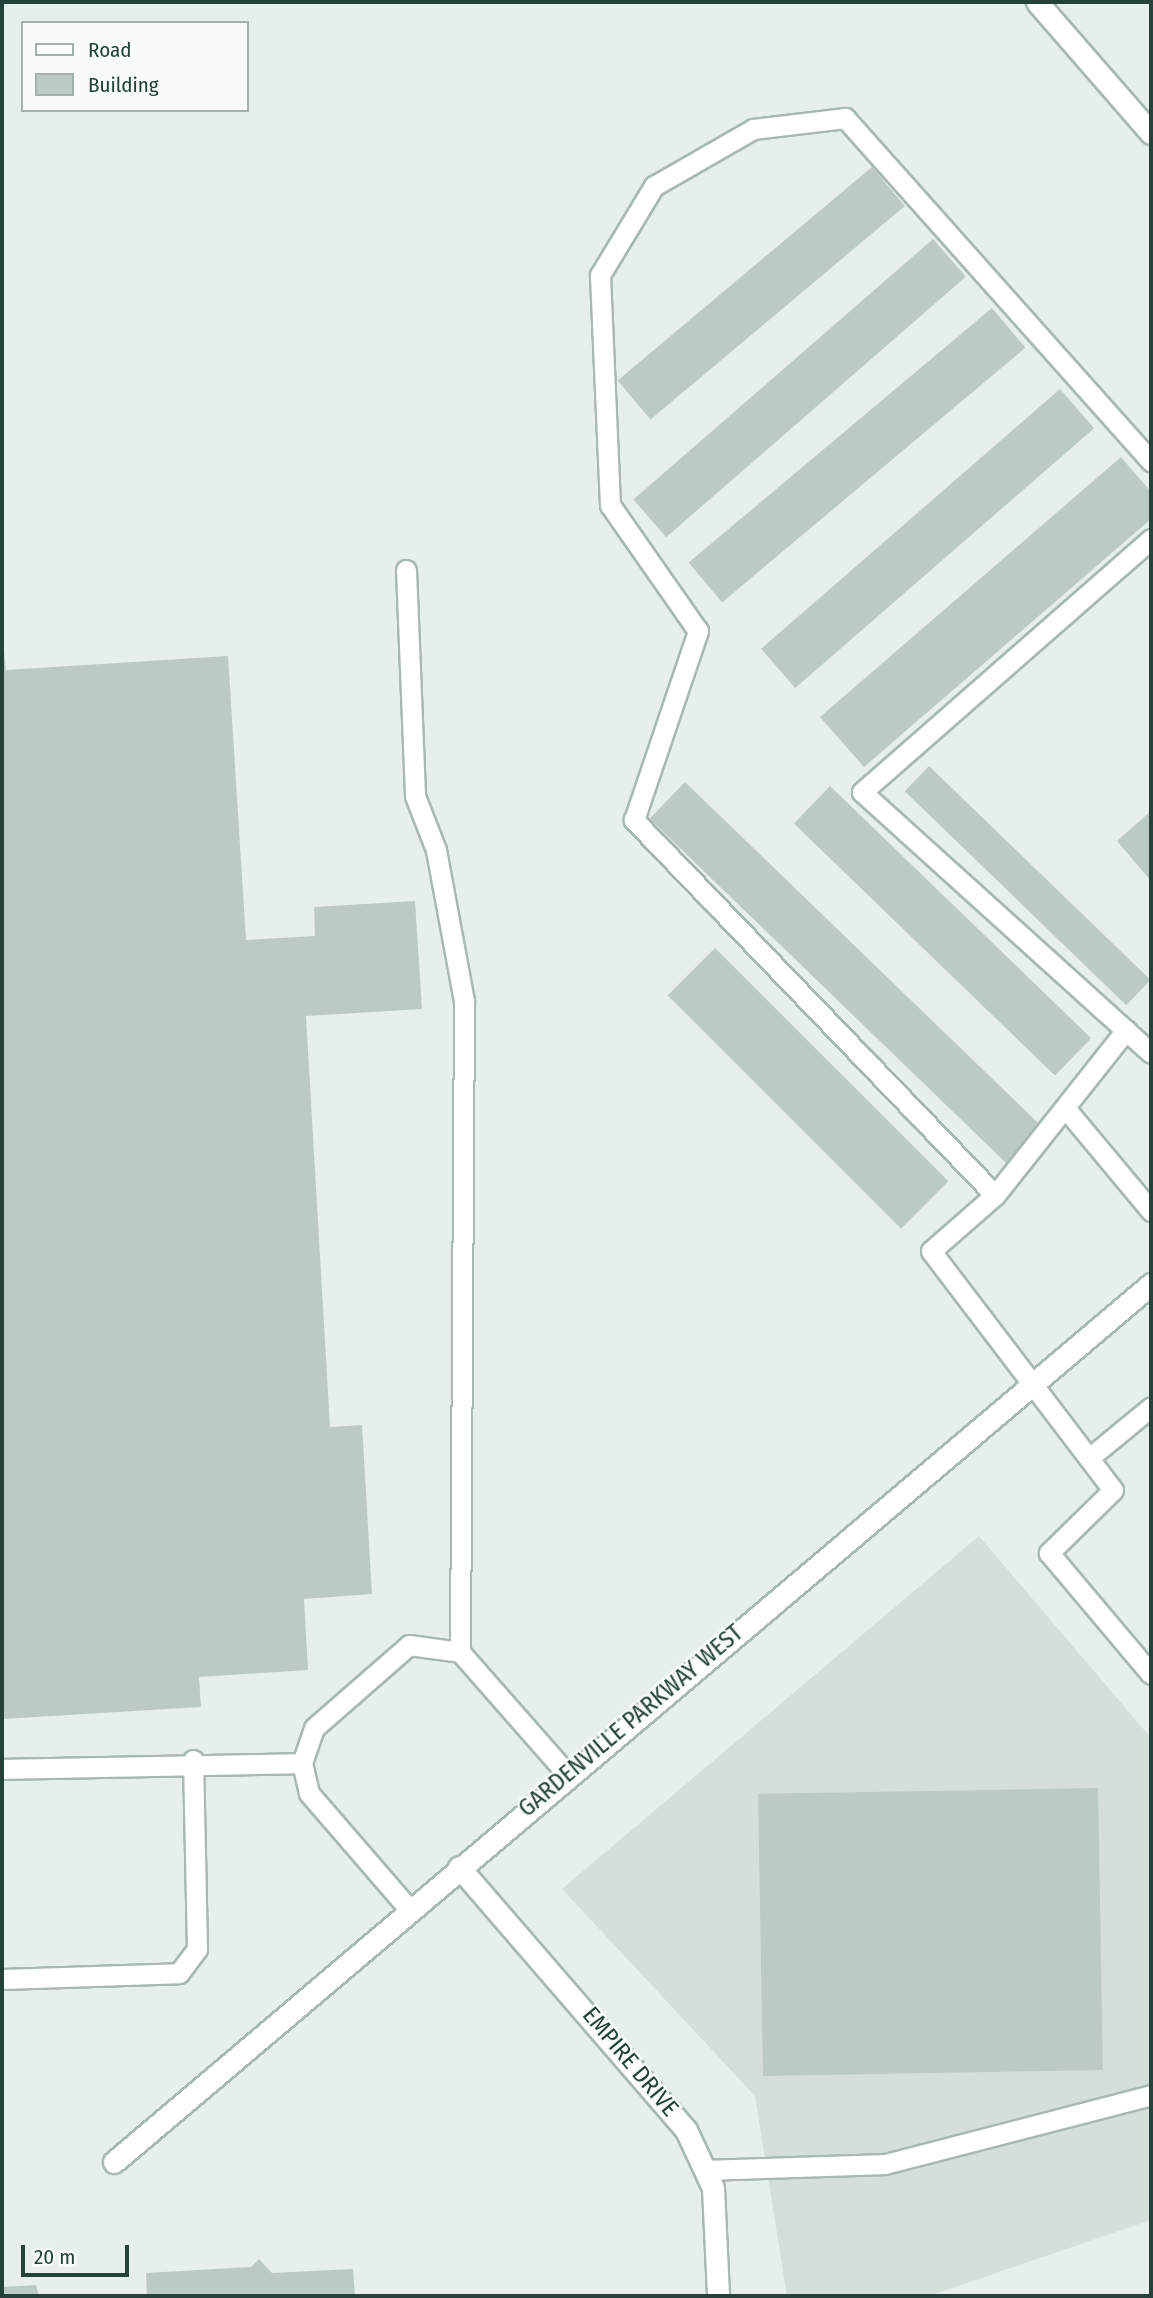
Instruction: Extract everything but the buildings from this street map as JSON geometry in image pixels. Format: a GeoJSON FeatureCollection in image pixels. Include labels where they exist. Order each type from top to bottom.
{"type":"FeatureCollection","features":[{"type":"Feature","properties":{"kind":"street"},"geometry":{"type":"LineString","coordinates":[[1037,2],[1151,133]]}},
{"type":"Feature","properties":{"kind":"street","name":"GARDENVILLE PARKWAY WEST"},"geometry":{"type":"LineString","coordinates":[[114,2162],[458,1867],[1151,1284]]}},
{"type":"Feature","properties":{"kind":"street","name":"EMPIRE DRIVE"},"geometry":{"type":"LineString","coordinates":[[458,1867],[652,2084],[686,2130],[713,2188],[718,2296]]}},
{"type":"Feature","properties":{"kind":"lane"},"geometry":{"type":"LineString","coordinates":[[995,1195],[635,820],[698,631],[610,505],[600,275],[654,186],[753,130],[845,118],[1151,462]]}},
{"type":"Feature","properties":{"kind":"lane"},"geometry":{"type":"LineString","coordinates":[[1151,539],[862,792],[1151,1053]]}},
{"type":"Feature","properties":{"kind":"lane"},"geometry":{"type":"LineString","coordinates":[[406,570],[415,796],[436,850],[464,1002],[460,1652]]}},
{"type":"Feature","properties":{"kind":"lane"},"geometry":{"type":"LineString","coordinates":[[1126,1030],[1066,1110],[995,1195],[931,1251],[1034,1382],[1113,1490],[1049,1553],[1151,1674]]}},
{"type":"Feature","properties":{"kind":"lane"},"geometry":{"type":"LineString","coordinates":[[1066,1110],[1151,1211]]}},
{"type":"Feature","properties":{"kind":"lane"},"geometry":{"type":"LineString","coordinates":[[1089,1458],[1151,1407]]}},
{"type":"Feature","properties":{"kind":"lane"},"geometry":{"type":"LineString","coordinates":[[409,1909],[309,1793],[302,1763],[314,1728],[410,1645],[460,1652],[568,1775]]}},
{"type":"Feature","properties":{"kind":"lane"},"geometry":{"type":"LineString","coordinates":[[2,1769],[193,1760],[302,1763]]}},
{"type":"Feature","properties":{"kind":"lane"},"geometry":{"type":"LineString","coordinates":[[2,1979],[179,1973],[197,1949],[193,1760]]}},
{"type":"Feature","properties":{"kind":"lane"},"geometry":{"type":"LineString","coordinates":[[705,2170],[885,2164],[1151,2095]]}},
{"type":"Feature","properties":{"kind":"shaded area"},"geometry":{"type":"Polygon","coordinates":[[[979,1536],[1151,1738],[1151,2220],[929,2296],[787,2296],[755,2096],[562,1889],[979,1536]]]}}]}
